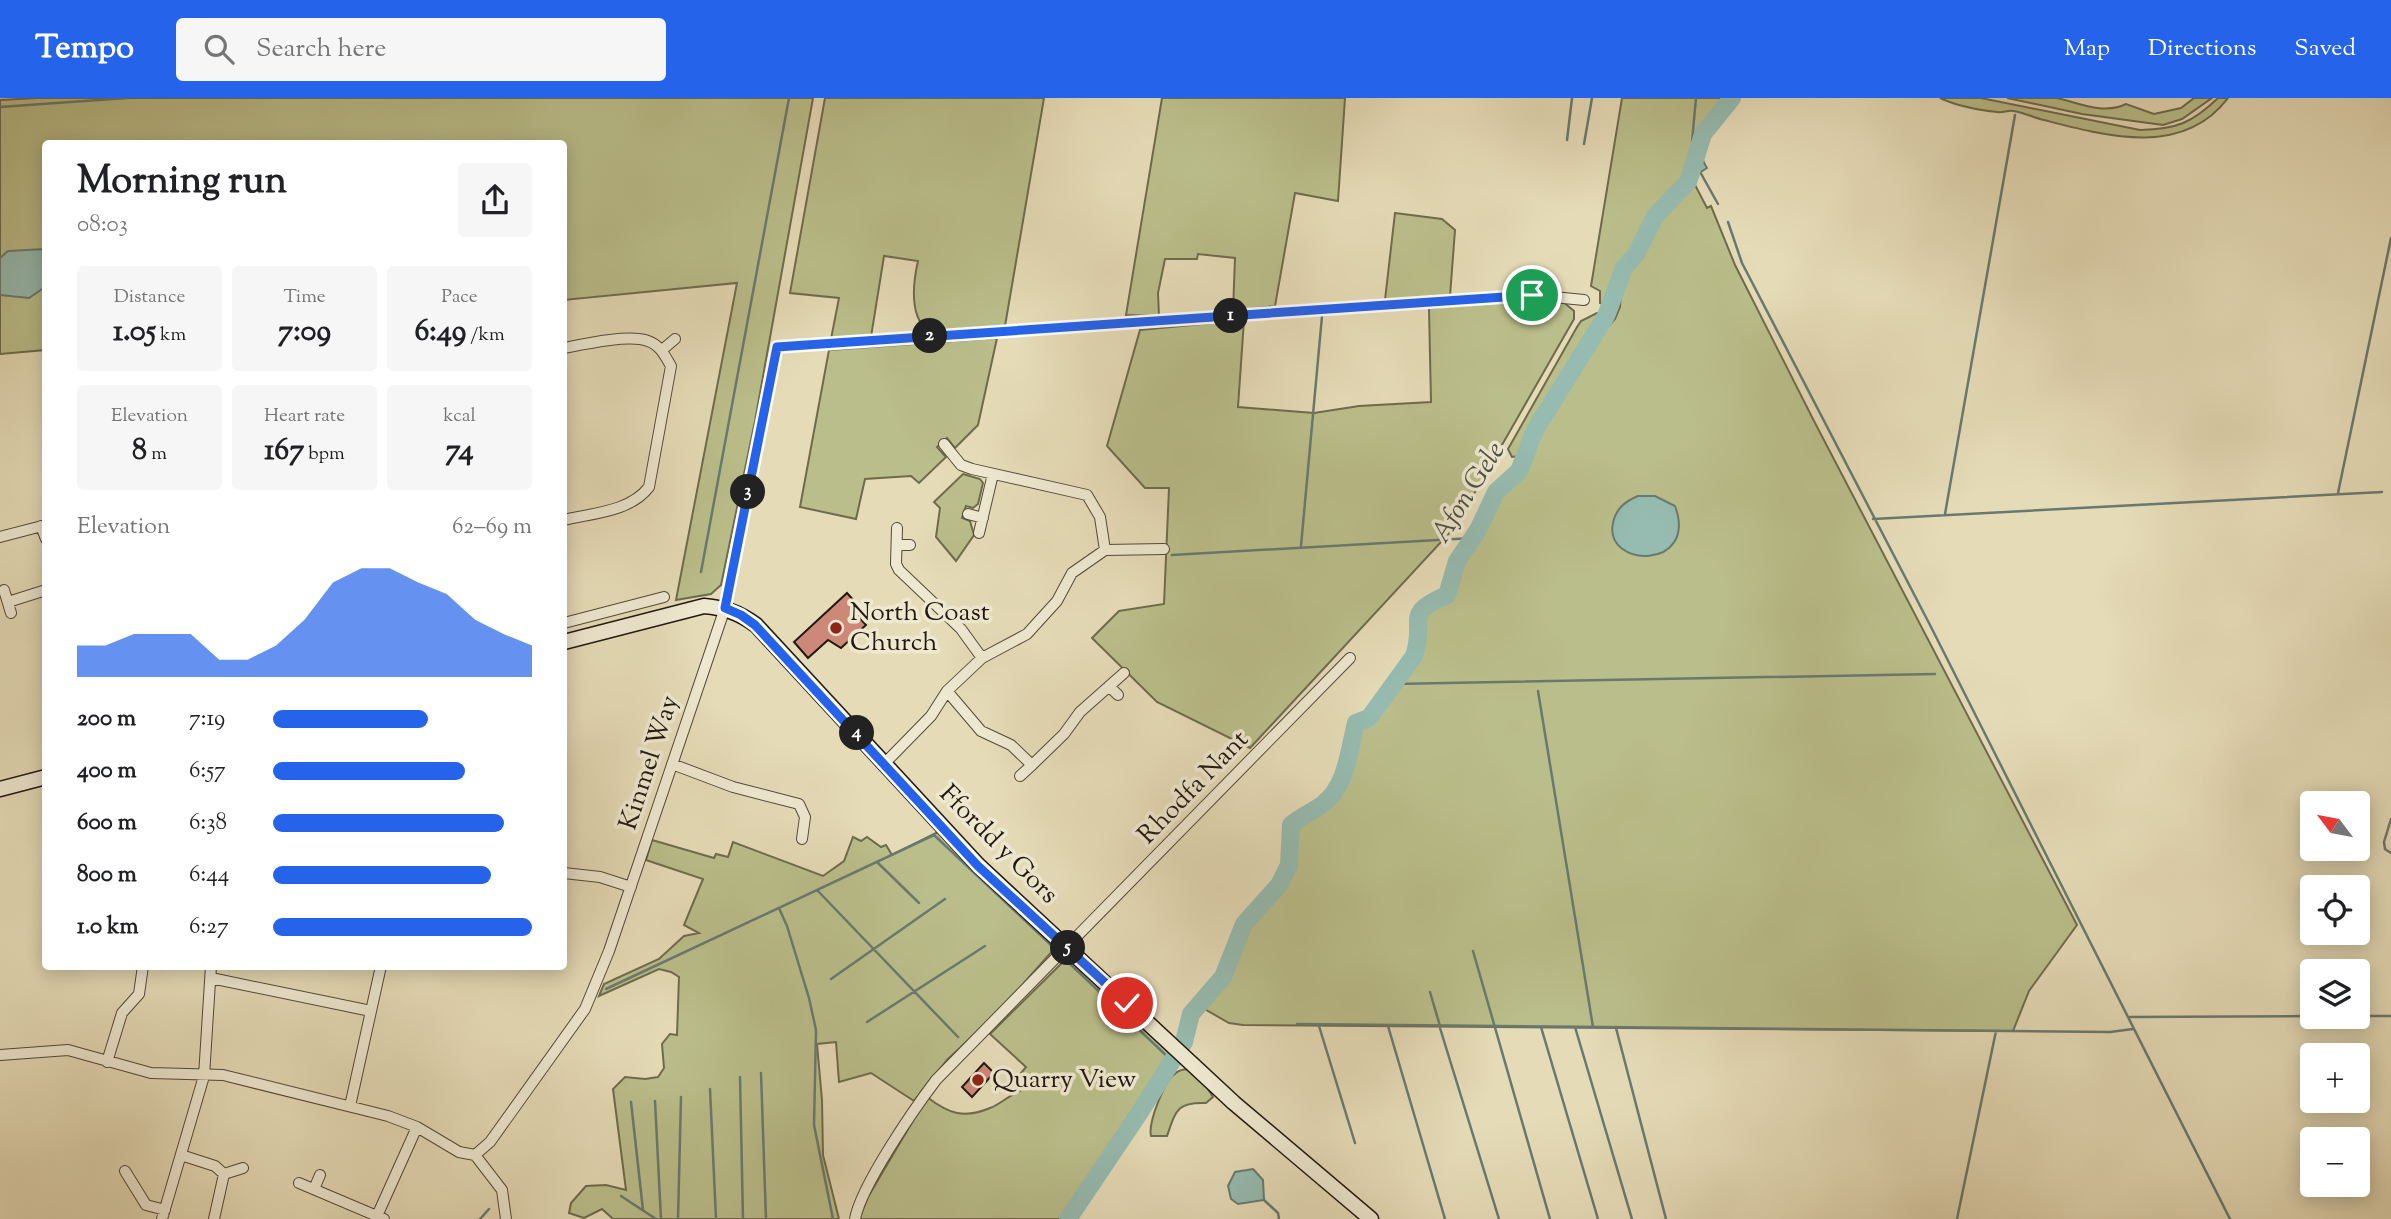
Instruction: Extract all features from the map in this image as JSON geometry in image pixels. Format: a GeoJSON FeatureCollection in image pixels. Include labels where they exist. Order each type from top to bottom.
{"type":"FeatureCollection","features":[{"type":"Feature","properties":{"kind":"street","name":"Kinmel Way"},"geometry":{"type":"LineString","coordinates":[[475,1155],[490,1142],[584,1009],[609,951],[725,608],[777,347],[1532,295],[1584,300]]}},
{"type":"Feature","properties":{"kind":"street"},"geometry":{"type":"LineString","coordinates":[[662,351],[675,339]]}},
{"type":"Feature","properties":{"kind":"street"},"geometry":{"type":"LineString","coordinates":[[567,348],[628,340],[648,341],[662,351],[671,366],[649,487],[639,500],[627,505],[567,519]]}},
{"type":"Feature","properties":{"kind":"street"},"geometry":{"type":"LineString","coordinates":[[944,444],[961,465],[1087,495],[1100,517],[1105,550]]}},
{"type":"Feature","properties":{"kind":"street"},"geometry":{"type":"LineString","coordinates":[[979,533],[993,474]]}},
{"type":"Feature","properties":{"kind":"street"},"geometry":{"type":"LineString","coordinates":[[968,514],[983,517]]}},
{"type":"Feature","properties":{"kind":"street"},"geometry":{"type":"LineString","coordinates":[[0,537],[42,525]]}},
{"type":"Feature","properties":{"kind":"street"},"geometry":{"type":"LineString","coordinates":[[897,528],[899,570],[961,629],[982,658]]}},
{"type":"Feature","properties":{"kind":"street"},"geometry":{"type":"LineString","coordinates":[[897,545],[910,545]]}},
{"type":"Feature","properties":{"kind":"street"},"geometry":{"type":"LineString","coordinates":[[885,763],[930,716],[947,691],[982,658],[1027,634],[1057,601],[1072,573],[1105,550],[1164,549]]}},
{"type":"Feature","properties":{"kind":"street"},"geometry":{"type":"LineString","coordinates":[[4,590],[11,614]]}},
{"type":"Feature","properties":{"kind":"street"},"geometry":{"type":"LineString","coordinates":[[8,602],[42,591]]}},
{"type":"Feature","properties":{"kind":"street"},"geometry":{"type":"LineString","coordinates":[[567,622],[664,597]]}},
{"type":"Feature","properties":{"kind":"street"},"geometry":{"type":"LineString","coordinates":[[567,641],[704,606],[725,608]]}},
{"type":"Feature","properties":{"kind":"street","name":"Ffordd y Gors"},"geometry":{"type":"LineString","coordinates":[[725,608],[755,625],[978,866],[1234,1104],[1371,1219]]}},
{"type":"Feature","properties":{"kind":"street","name":"Rhodfa Nant"},"geometry":{"type":"LineString","coordinates":[[855,1219],[873,1180],[911,1113],[936,1080],[1350,657]]}},
{"type":"Feature","properties":{"kind":"street"},"geometry":{"type":"LineString","coordinates":[[1020,776],[1064,734],[1080,712],[1124,673]]}},
{"type":"Feature","properties":{"kind":"street"},"geometry":{"type":"LineString","coordinates":[[1109,686],[1118,695]]}},
{"type":"Feature","properties":{"kind":"street"},"geometry":{"type":"LineString","coordinates":[[947,691],[981,731],[1011,746],[1032,765]]}},
{"type":"Feature","properties":{"kind":"street"},"geometry":{"type":"LineString","coordinates":[[672,764],[733,787],[799,804],[805,817],[802,839]]}},
{"type":"Feature","properties":{"kind":"street"},"geometry":{"type":"LineString","coordinates":[[0,789],[42,778]]}},
{"type":"Feature","properties":{"kind":"street"},"geometry":{"type":"LineString","coordinates":[[567,873],[600,877],[631,887]]}},
{"type":"Feature","properties":{"kind":"street"},"geometry":{"type":"LineString","coordinates":[[107,1062],[122,1013],[139,994],[142,970]]}},
{"type":"Feature","properties":{"kind":"street"},"geometry":{"type":"LineString","coordinates":[[125,1171],[146,1205],[163,1214],[204,1076],[211,970]]}},
{"type":"Feature","properties":{"kind":"street"},"geometry":{"type":"LineString","coordinates":[[350,1106],[380,970]]}},
{"type":"Feature","properties":{"kind":"street"},"geometry":{"type":"LineString","coordinates":[[211,978],[372,1011]]}},
{"type":"Feature","properties":{"kind":"street"},"geometry":{"type":"LineString","coordinates":[[0,1055],[68,1050],[151,1073],[223,1075],[388,1116],[417,1127],[459,1152],[475,1155],[502,1190],[506,1219]]}},
{"type":"Feature","properties":{"kind":"street"},"geometry":{"type":"LineString","coordinates":[[299,1183],[381,1218],[417,1127]]}},
{"type":"Feature","properties":{"kind":"street"},"geometry":{"type":"LineString","coordinates":[[181,1155],[215,1166],[224,1174]]}},
{"type":"Feature","properties":{"kind":"street"},"geometry":{"type":"LineString","coordinates":[[224,1174],[243,1168]]}},
{"type":"Feature","properties":{"kind":"street"},"geometry":{"type":"LineString","coordinates":[[215,1219],[224,1174]]}},
{"type":"Feature","properties":{"kind":"street"},"geometry":{"type":"LineString","coordinates":[[314,1189],[320,1175]]}},
{"type":"Feature","properties":{"kind":"green space"},"geometry":{"type":"Polygon","coordinates":[[[813,98],[755,421],[721,585],[711,594],[676,600],[737,283],[567,300],[567,140],[42,140],[42,350],[0,354],[0,100],[813,98]]]}},
{"type":"Feature","properties":{"kind":"green space"},"geometry":{"type":"Polygon","coordinates":[[[825,98],[1044,98],[1005,326],[927,331],[917,316],[915,307],[914,288],[918,261],[884,256],[871,337],[831,339],[839,298],[790,293],[825,98]]]}},
{"type":"Feature","properties":{"kind":"green space"},"geometry":{"type":"Polygon","coordinates":[[[1162,98],[1345,98],[1338,201],[1295,193],[1275,306],[1233,311],[1235,258],[1198,254],[1197,259],[1165,259],[1158,293],[1159,316],[1126,315],[1162,98]]]}},
{"type":"Feature","properties":{"kind":"green space"},"geometry":{"type":"Polygon","coordinates":[[[1622,98],[1727,98],[1695,141],[1682,187],[1653,215],[1634,252],[1617,271],[1606,305],[1600,303],[1600,291],[1591,286],[1622,98]]]}},
{"type":"Feature","properties":{"kind":"green space"},"geometry":{"type":"Polygon","coordinates":[[[1940,98],[1981,98],[2140,130],[2183,123],[2218,98],[2228,98],[2210,117],[2189,129],[2166,136],[2142,138],[2093,132],[2017,112],[1976,109],[1940,98]]]}},
{"type":"Feature","properties":{"kind":"green space"},"geometry":{"type":"Polygon","coordinates":[[[2007,98],[2057,98],[2100,108],[2126,104],[2154,114],[2181,108],[2194,98],[2212,98],[2182,119],[2163,125],[2082,114],[2007,98]]]}},
{"type":"Feature","properties":{"kind":"green space"},"geometry":{"type":"Polygon","coordinates":[[[1694,183],[1707,208],[1711,206],[1735,265],[1814,421],[2077,925],[2029,991],[2013,1031],[1243,1025],[1229,1023],[1201,1007],[1228,976],[1247,927],[1279,890],[1292,867],[1295,827],[1304,818],[1331,804],[1338,796],[1354,761],[1361,729],[1413,664],[1422,642],[1422,614],[1447,599],[1459,565],[1498,496],[1521,473],[1536,432],[1594,342],[1615,319],[1620,307],[1622,278],[1643,251],[1652,226],[1694,183]]]}},
{"type":"Feature","properties":{"kind":"green space"},"geometry":{"type":"Polygon","coordinates":[[[1395,213],[1442,219],[1455,230],[1450,296],[1385,300],[1395,213]]]}},
{"type":"Feature","properties":{"kind":"green space"},"geometry":{"type":"Polygon","coordinates":[[[1535,299],[1562,301],[1574,311],[1574,319],[1455,527],[1250,748],[1157,702],[1092,638],[1119,611],[1164,604],[1169,488],[1145,488],[1107,446],[1140,330],[1244,320],[1238,407],[1314,413],[1359,406],[1431,402],[1429,308],[1535,299]]]}},
{"type":"Feature","properties":{"kind":"green space"},"geometry":{"type":"Polygon","coordinates":[[[1597,313],[1602,318],[1547,402],[1519,456],[1512,457],[1508,449],[1577,327],[1581,321],[1597,313]]]}},
{"type":"Feature","properties":{"kind":"green space"},"geometry":{"type":"Polygon","coordinates":[[[997,338],[978,425],[955,448],[947,438],[937,447],[946,457],[919,483],[911,476],[865,479],[856,519],[800,507],[829,350],[997,338]]]}},
{"type":"Feature","properties":{"kind":"green space"},"geometry":{"type":"Polygon","coordinates":[[[963,474],[980,479],[983,483],[978,504],[973,508],[966,506],[962,518],[970,521],[974,535],[956,561],[936,537],[940,508],[934,502],[963,474]]]}},
{"type":"Feature","properties":{"kind":"green space"},"geometry":{"type":"Polygon","coordinates":[[[938,832],[1056,947],[996,1014],[947,1060],[914,1101],[871,1073],[839,1082],[836,1042],[817,1044],[823,1155],[839,1219],[613,1219],[602,1209],[584,1218],[569,1213],[571,1203],[586,1186],[606,1185],[626,1190],[613,1089],[625,1077],[658,1077],[664,1068],[662,1044],[670,1034],[677,1035],[679,977],[671,972],[659,969],[599,996],[604,984],[659,959],[684,936],[699,933],[684,925],[703,879],[646,860],[652,840],[714,858],[716,854],[728,857],[733,842],[823,876],[844,861],[853,837],[861,841],[867,837],[881,847],[886,845],[892,855],[938,832]]]}},
{"type":"Feature","properties":{"kind":"green space"},"geometry":{"type":"Polygon","coordinates":[[[1068,957],[1172,1054],[1061,1219],[859,1219],[868,1197],[927,1097],[950,1111],[964,1114],[990,1108],[1020,1091],[1016,1079],[1026,1067],[990,1034],[1068,957]]]}},
{"type":"Feature","properties":{"kind":"green space"},"geometry":{"type":"Polygon","coordinates":[[[1187,1069],[1206,1086],[1213,1097],[1206,1103],[1189,1104],[1179,1109],[1167,1136],[1151,1136],[1154,1112],[1162,1093],[1171,1077],[1187,1069]]]}},
{"type":"Feature","properties":{"kind":"water"},"geometry":{"type":"Polygon","coordinates":[[[1719,114],[1701,146],[1707,168],[1699,173],[1693,168],[1688,182],[1667,205],[1685,182],[1695,141],[1703,128],[1719,114]]]}},
{"type":"Feature","properties":{"kind":"water"},"geometry":{"type":"Polygon","coordinates":[[[42,249],[42,289],[29,298],[0,295],[0,258],[8,251],[42,249]]]}},
{"type":"Feature","properties":{"kind":"water"},"geometry":{"type":"Polygon","coordinates":[[[1638,496],[1655,496],[1675,506],[1679,527],[1674,542],[1663,552],[1649,556],[1635,555],[1622,548],[1614,538],[1613,523],[1616,513],[1638,496]]]}},
{"type":"Feature","properties":{"kind":"water"},"geometry":{"type":"Polygon","coordinates":[[[1253,1169],[1263,1180],[1264,1200],[1238,1204],[1231,1199],[1228,1186],[1235,1172],[1253,1169]]]}},
{"type":"Feature","properties":{"kind":"building","name":"North Coast Church"},"geometry":{"type":"Polygon","coordinates":[[[847,593],[856,603],[851,608],[866,625],[841,648],[828,640],[808,658],[794,642],[847,593]]]}},
{"type":"Feature","properties":{"kind":"building","name":"Quarry View"},"geometry":{"type":"Polygon","coordinates":[[[984,1063],[994,1073],[972,1097],[962,1087],[984,1063]]]}},
{"type":"Feature","properties":{"kind":"waterway"},"geometry":{"type":"LineString","coordinates":[[0,107],[127,98]]}},
{"type":"Feature","properties":{"kind":"waterway"},"geometry":{"type":"LineString","coordinates":[[701,572],[789,98]]}},
{"type":"Feature","properties":{"kind":"waterway"},"geometry":{"type":"LineString","coordinates":[[1567,140],[1572,98]]}},
{"type":"Feature","properties":{"kind":"waterway"},"geometry":{"type":"LineString","coordinates":[[1584,144],[1592,98]]}},
{"type":"Feature","properties":{"kind":"waterway"},"geometry":{"type":"LineString","coordinates":[[1692,142],[1696,98]]}},
{"type":"Feature","properties":{"kind":"waterway","name":"Afon Gele"},"geometry":{"type":"LineString","coordinates":[[1068,1219],[1184,1042],[1191,1014],[1223,977],[1244,924],[1279,885],[1289,865],[1291,825],[1323,804],[1337,787],[1346,767],[1356,723],[1369,718],[1414,656],[1420,613],[1447,595],[1457,561],[1478,530],[1496,492],[1519,471],[1535,430],[1606,316],[1624,268],[1636,254],[1656,215],[1688,182],[1703,134],[1732,98]]}},
{"type":"Feature","properties":{"kind":"waterway"},"geometry":{"type":"LineString","coordinates":[[1945,514],[2015,115]]}},
{"type":"Feature","properties":{"kind":"waterway"},"geometry":{"type":"LineString","coordinates":[[1699,170],[1718,204]]}},
{"type":"Feature","properties":{"kind":"waterway"},"geometry":{"type":"LineString","coordinates":[[1728,222],[1742,263],[1930,625],[2230,1219]]}},
{"type":"Feature","properties":{"kind":"waterway"},"geometry":{"type":"LineString","coordinates":[[2338,493],[2391,238]]}},
{"type":"Feature","properties":{"kind":"waterway"},"geometry":{"type":"LineString","coordinates":[[1301,546],[1322,316]]}},
{"type":"Feature","properties":{"kind":"waterway"},"geometry":{"type":"LineString","coordinates":[[1873,519],[2382,492]]}},
{"type":"Feature","properties":{"kind":"waterway"},"geometry":{"type":"LineString","coordinates":[[1172,555],[1473,538]]}},
{"type":"Feature","properties":{"kind":"waterway"},"geometry":{"type":"LineString","coordinates":[[1393,684],[1935,674]]}},
{"type":"Feature","properties":{"kind":"waterway"},"geometry":{"type":"LineString","coordinates":[[1538,691],[1593,1027]]}},
{"type":"Feature","properties":{"kind":"waterway"},"geometry":{"type":"LineString","coordinates":[[2391,819],[2384,842],[2385,849],[2391,853]]}},
{"type":"Feature","properties":{"kind":"waterway"},"geometry":{"type":"LineString","coordinates":[[606,989],[934,835],[1052,946]]}},
{"type":"Feature","properties":{"kind":"waterway"},"geometry":{"type":"LineString","coordinates":[[877,862],[919,903]]}},
{"type":"Feature","properties":{"kind":"waterway"},"geometry":{"type":"LineString","coordinates":[[817,890],[958,1037]]}},
{"type":"Feature","properties":{"kind":"waterway"},"geometry":{"type":"LineString","coordinates":[[831,979],[945,899]]}},
{"type":"Feature","properties":{"kind":"waterway"},"geometry":{"type":"LineString","coordinates":[[779,908],[809,998],[816,1030],[814,1125],[833,1219]]}},
{"type":"Feature","properties":{"kind":"waterway"},"geometry":{"type":"LineString","coordinates":[[867,1022],[985,946]]}},
{"type":"Feature","properties":{"kind":"waterway"},"geometry":{"type":"LineString","coordinates":[[1473,951],[1550,1219]]}},
{"type":"Feature","properties":{"kind":"waterway"},"geometry":{"type":"LineString","coordinates":[[1067,961],[1172,1061]]}},
{"type":"Feature","properties":{"kind":"waterway"},"geometry":{"type":"LineString","coordinates":[[1430,992],[1440,1026]]}},
{"type":"Feature","properties":{"kind":"waterway"},"geometry":{"type":"LineString","coordinates":[[2130,1017],[2300,1016]]}},
{"type":"Feature","properties":{"kind":"waterway"},"geometry":{"type":"LineString","coordinates":[[2370,1016],[2391,1016]]}},
{"type":"Feature","properties":{"kind":"waterway"},"geometry":{"type":"LineString","coordinates":[[1297,1024],[2110,1032],[2133,1029]]}},
{"type":"Feature","properties":{"kind":"waterway"},"geometry":{"type":"LineString","coordinates":[[1319,1026],[1355,1143]]}},
{"type":"Feature","properties":{"kind":"waterway"},"geometry":{"type":"LineString","coordinates":[[1388,1026],[1445,1219]]}},
{"type":"Feature","properties":{"kind":"waterway"},"geometry":{"type":"LineString","coordinates":[[1541,1027],[1598,1219]]}},
{"type":"Feature","properties":{"kind":"waterway"},"geometry":{"type":"LineString","coordinates":[[1575,1027],[1632,1219]]}},
{"type":"Feature","properties":{"kind":"waterway"},"geometry":{"type":"LineString","coordinates":[[1440,1028],[1499,1219]]}},
{"type":"Feature","properties":{"kind":"waterway"},"geometry":{"type":"LineString","coordinates":[[1616,1028],[1666,1219]]}},
{"type":"Feature","properties":{"kind":"waterway"},"geometry":{"type":"LineString","coordinates":[[1957,1219],[1996,1031]]}},
{"type":"Feature","properties":{"kind":"waterway"},"geometry":{"type":"LineString","coordinates":[[761,1073],[766,1219]]}},
{"type":"Feature","properties":{"kind":"waterway"},"geometry":{"type":"LineString","coordinates":[[740,1077],[743,1219]]}},
{"type":"Feature","properties":{"kind":"waterway"},"geometry":{"type":"LineString","coordinates":[[710,1089],[716,1219]]}},
{"type":"Feature","properties":{"kind":"waterway"},"geometry":{"type":"LineString","coordinates":[[678,1219],[681,1097]]}},
{"type":"Feature","properties":{"kind":"waterway"},"geometry":{"type":"LineString","coordinates":[[655,1101],[661,1219]]}},
{"type":"Feature","properties":{"kind":"waterway"},"geometry":{"type":"LineString","coordinates":[[631,1102],[643,1210]]}},
{"type":"Feature","properties":{"kind":"waterway"},"geometry":{"type":"LineString","coordinates":[[621,1196],[656,1219]]}},
{"type":"Feature","properties":{"kind":"waterway"},"geometry":{"type":"LineString","coordinates":[[1264,1200],[1278,1213],[1279,1219]]}},
{"type":"Feature","properties":{"kind":"waterway"},"geometry":{"type":"LineString","coordinates":[[480,1219],[489,1209]]}},
{"type":"Feature","properties":{"kind":"place","name":"North Coast Church"},"geometry":{"type":"Point","coordinates":[836,628]}},
{"type":"Feature","properties":{"kind":"place","name":"Quarry View"},"geometry":{"type":"Point","coordinates":[978,1080]}},
{"type":"Feature","properties":{"kind":"route"},"geometry":{"type":"LineString","coordinates":[[1127,1003],[978,866],[755,625],[725,608],[777,347],[1532,295]]}}]}
